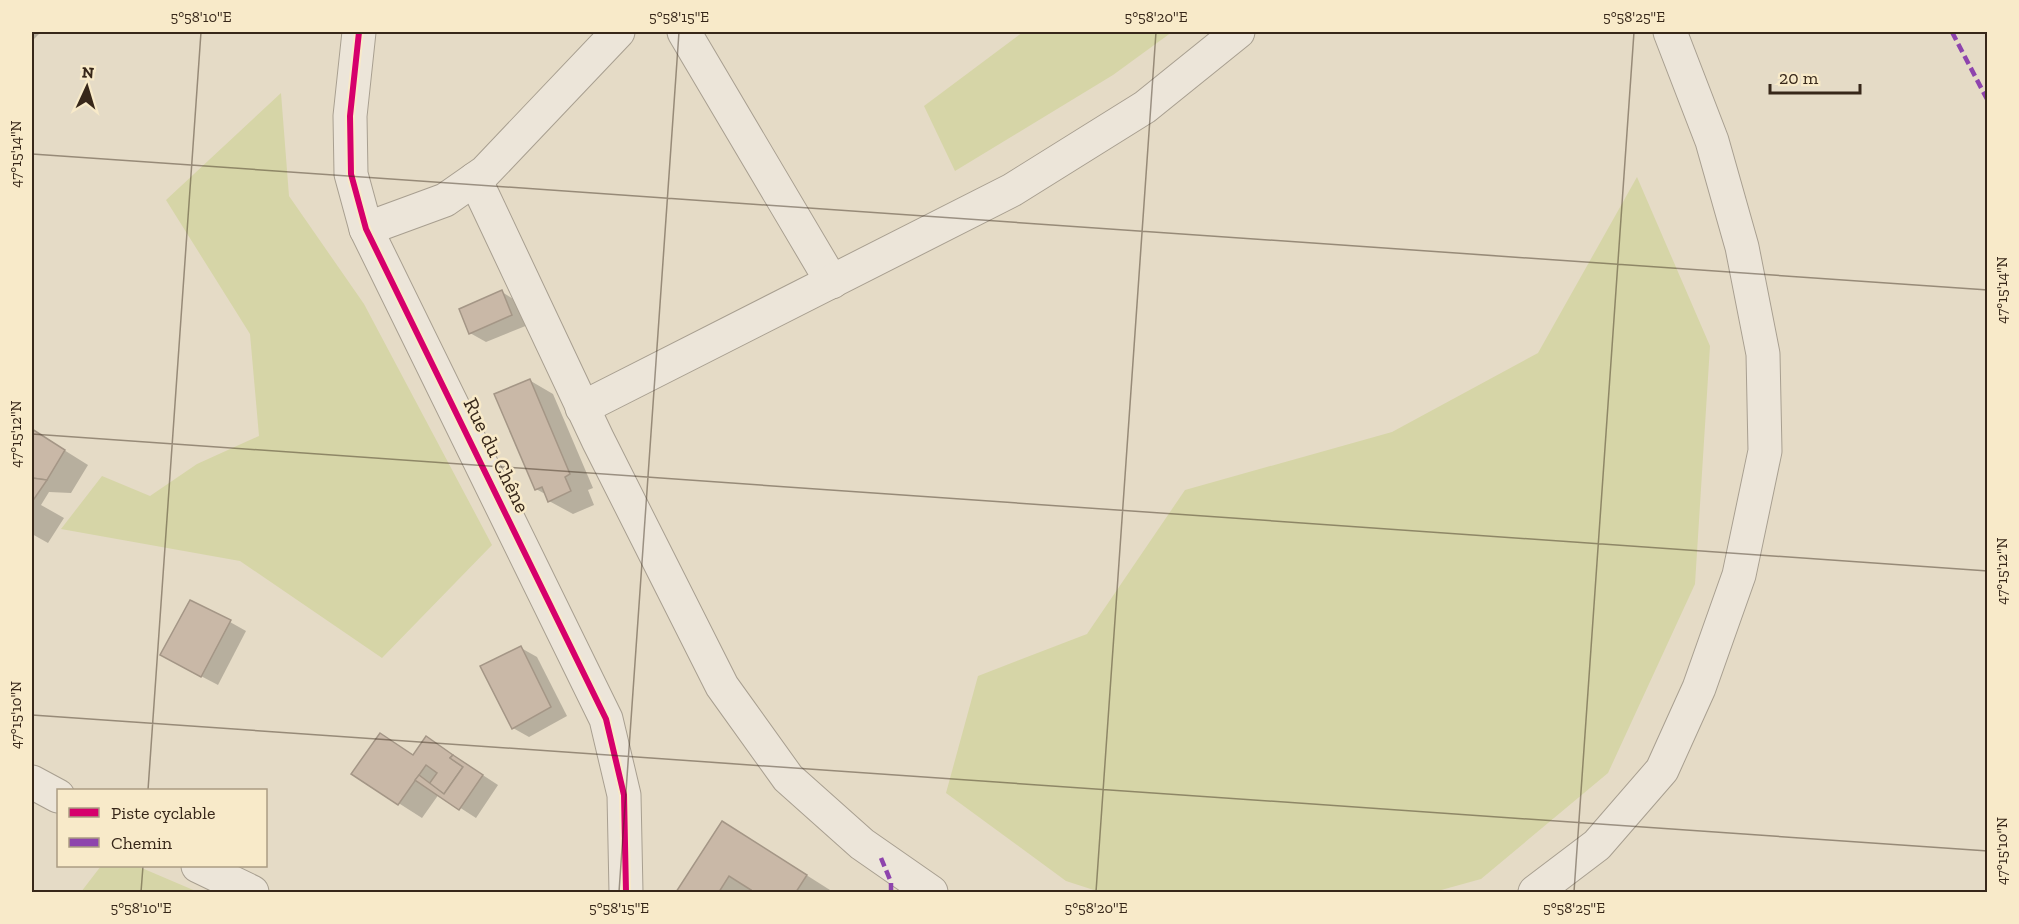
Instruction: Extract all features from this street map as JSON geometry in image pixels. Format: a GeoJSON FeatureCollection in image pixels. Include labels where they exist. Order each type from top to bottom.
{"type":"FeatureCollection","features":[{"type":"Feature","properties":{"kind":"street","name":"Rue du Chêne"},"geometry":{"type":"LineString","coordinates":[[359,32],[350,116],[351,174],[366,230],[606,719],[624,795],[626,892]]}},
{"type":"Feature","properties":{"kind":"street"},"geometry":{"type":"LineString","coordinates":[[366,230],[445,200],[475,179],[618,32]]}},
{"type":"Feature","properties":{"kind":"street"},"geometry":{"type":"LineString","coordinates":[[684,32],[832,282]]}},
{"type":"Feature","properties":{"kind":"street"},"geometry":{"type":"LineString","coordinates":[[582,408],[1012,190],[1145,107],[1238,32]]}},
{"type":"Feature","properties":{"kind":"street"},"geometry":{"type":"LineString","coordinates":[[1535,892],[1597,845],[1662,770],[1699,688],[1738,575],[1765,451],[1763,354],[1742,247],[1712,141],[1670,32]]}},
{"type":"Feature","properties":{"kind":"street"},"geometry":{"type":"LineString","coordinates":[[475,179],[582,408],[722,686],[788,778],[862,844],[931,892]]}},
{"type":"Feature","properties":{"kind":"street"},"geometry":{"type":"LineString","coordinates":[[32,782],[57,795]]}},
{"type":"Feature","properties":{"kind":"street"},"geometry":{"type":"LineString","coordinates":[[200,867],[252,892]]}},
{"type":"Feature","properties":{"kind":"green space"},"geometry":{"type":"Polygon","coordinates":[[[1023,32],[1172,32],[1113,75],[955,171],[924,106],[1023,32]]]}},
{"type":"Feature","properties":{"kind":"green space"},"geometry":{"type":"Polygon","coordinates":[[[281,93],[289,196],[364,304],[492,545],[382,658],[240,561],[61,529],[102,476],[150,496],[197,464],[259,436],[250,334],[166,200],[281,93]]]}},
{"type":"Feature","properties":{"kind":"green space"},"geometry":{"type":"Polygon","coordinates":[[[1637,177],[1710,346],[1695,584],[1608,773],[1481,879],[1434,892],[1100,892],[1066,881],[946,793],[978,676],[1087,634],[1185,490],[1392,432],[1538,353],[1637,177]]]}},
{"type":"Feature","properties":{"kind":"green space"},"geometry":{"type":"Polygon","coordinates":[[[100,867],[139,867],[198,892],[81,892],[100,867]]]}},
{"type":"Feature","properties":{"kind":"building"},"geometry":{"type":"Polygon","coordinates":[[[502,290],[512,315],[469,334],[459,309],[502,290]]]}},
{"type":"Feature","properties":{"kind":"building"},"geometry":{"type":"Polygon","coordinates":[[[530,379],[570,474],[565,477],[571,491],[548,502],[542,487],[535,490],[494,394],[530,379]]]}},
{"type":"Feature","properties":{"kind":"building"},"geometry":{"type":"Polygon","coordinates":[[[32,429],[65,450],[47,480],[32,478],[32,429]]]}},
{"type":"Feature","properties":{"kind":"building"},"geometry":{"type":"Polygon","coordinates":[[[32,478],[47,480],[34,499],[32,498],[32,478]]]}},
{"type":"Feature","properties":{"kind":"building"},"geometry":{"type":"Polygon","coordinates":[[[190,600],[231,620],[201,677],[160,655],[190,600]]]}},
{"type":"Feature","properties":{"kind":"building"},"geometry":{"type":"Polygon","coordinates":[[[521,646],[551,707],[512,729],[480,666],[521,646]]]}},
{"type":"Feature","properties":{"kind":"building"},"geometry":{"type":"Polygon","coordinates":[[[380,733],[413,755],[426,736],[453,755],[450,758],[463,767],[444,794],[429,784],[437,773],[426,765],[398,805],[351,774],[380,733]]]}},
{"type":"Feature","properties":{"kind":"building"},"geometry":{"type":"Polygon","coordinates":[[[453,755],[483,775],[459,810],[415,780],[419,775],[444,794],[463,767],[450,758],[453,755]]]}},
{"type":"Feature","properties":{"kind":"building"},"geometry":{"type":"Polygon","coordinates":[[[722,821],[807,875],[796,892],[749,892],[751,890],[729,876],[719,892],[676,892],[722,821]]]}},
{"type":"Feature","properties":{"kind":"marked path"},"geometry":{"type":"LineString","coordinates":[[1952,32],[1988,101]]}},
{"type":"Feature","properties":{"kind":"marked path"},"geometry":{"type":"LineString","coordinates":[[881,858],[891,882],[891,892]]}},
{"type":"Feature","properties":{"kind":"cycle path"},"geometry":{"type":"LineString","coordinates":[[359,32],[350,116],[351,174],[366,229],[606,719],[624,795],[626,892]]}}]}
